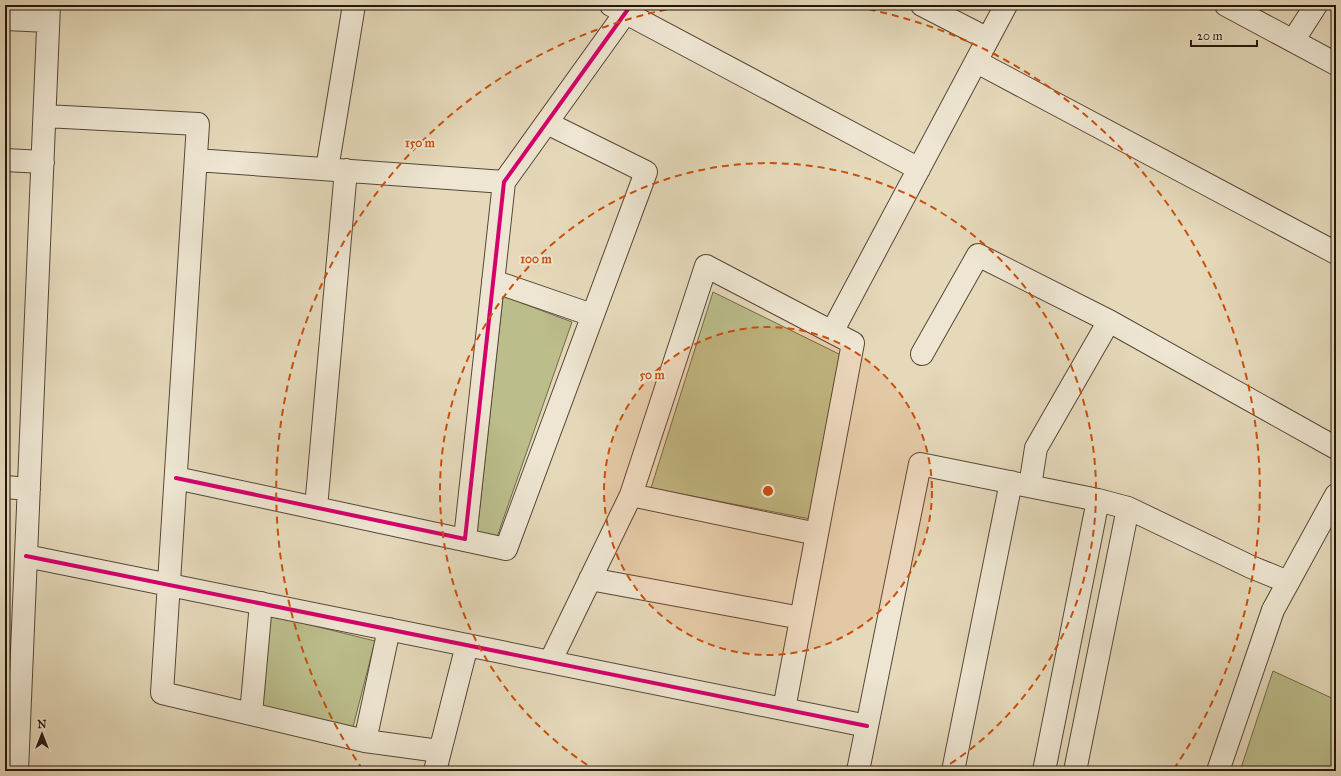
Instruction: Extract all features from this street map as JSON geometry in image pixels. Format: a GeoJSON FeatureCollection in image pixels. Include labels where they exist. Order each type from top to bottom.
{"type":"FeatureCollection","features":[{"type":"Feature","properties":{"kind":"street"},"geometry":{"type":"LineString","coordinates":[[316,508],[337,170],[354,5]]}},
{"type":"Feature","properties":{"kind":"street"},"geometry":{"type":"LineString","coordinates":[[922,5],[988,39]]}},
{"type":"Feature","properties":{"kind":"street"},"geometry":{"type":"LineString","coordinates":[[832,332],[1006,5]]}},
{"type":"Feature","properties":{"kind":"street"},"geometry":{"type":"LineString","coordinates":[[1226,5],[1336,64]]}},
{"type":"Feature","properties":{"kind":"street"},"geometry":{"type":"LineString","coordinates":[[1293,41],[1316,5]]}},
{"type":"Feature","properties":{"kind":"street"},"geometry":{"type":"LineString","coordinates":[[465,540],[504,182],[547,122],[623,8],[919,169]]}},
{"type":"Feature","properties":{"kind":"street"},"geometry":{"type":"LineString","coordinates":[[5,19],[49,13],[26,556],[14,624],[17,771]]}},
{"type":"Feature","properties":{"kind":"street"},"geometry":{"type":"LineString","coordinates":[[977,62],[1336,253]]}},
{"type":"Feature","properties":{"kind":"street"},"geometry":{"type":"LineString","coordinates":[[44,116],[198,124],[170,585],[162,692],[365,741],[437,761],[467,644]]}},
{"type":"Feature","properties":{"kind":"street"},"geometry":{"type":"LineString","coordinates":[[176,478],[506,549],[646,172],[547,122]]}},
{"type":"Feature","properties":{"kind":"street"},"geometry":{"type":"LineString","coordinates":[[5,160],[43,162]]}},
{"type":"Feature","properties":{"kind":"street"},"geometry":{"type":"LineString","coordinates":[[196,160],[504,182]]}},
{"type":"Feature","properties":{"kind":"street"},"geometry":{"type":"LineString","coordinates":[[922,354],[978,255],[1109,321],[1336,448]]}},
{"type":"Feature","properties":{"kind":"street"},"geometry":{"type":"LineString","coordinates":[[550,662],[631,495],[706,266],[853,343],[784,709]]}},
{"type":"Feature","properties":{"kind":"street"},"geometry":{"type":"LineString","coordinates":[[493,281],[592,315]]}},
{"type":"Feature","properties":{"kind":"street"},"geometry":{"type":"LineString","coordinates":[[953,771],[1020,484],[1036,448],[1109,321]]}},
{"type":"Feature","properties":{"kind":"street"},"geometry":{"type":"LineString","coordinates":[[858,771],[920,464],[1098,500],[1128,508],[1244,564],[1288,582]]}},
{"type":"Feature","properties":{"kind":"street"},"geometry":{"type":"LineString","coordinates":[[5,487],[29,489]]}},
{"type":"Feature","properties":{"kind":"street"},"geometry":{"type":"LineString","coordinates":[[631,495],[817,534]]}},
{"type":"Feature","properties":{"kind":"street"},"geometry":{"type":"LineString","coordinates":[[1218,771],[1273,610],[1336,495]]}},
{"type":"Feature","properties":{"kind":"street"},"geometry":{"type":"LineString","coordinates":[[1044,771],[1098,500]]}},
{"type":"Feature","properties":{"kind":"street"},"geometry":{"type":"LineString","coordinates":[[1075,771],[1128,508]]}},
{"type":"Feature","properties":{"kind":"street"},"geometry":{"type":"LineString","coordinates":[[26,556],[868,726]]}},
{"type":"Feature","properties":{"kind":"street"},"geometry":{"type":"LineString","coordinates":[[590,579],[801,618]]}},
{"type":"Feature","properties":{"kind":"street"},"geometry":{"type":"LineString","coordinates":[[251,714],[261,603]]}},
{"type":"Feature","properties":{"kind":"street"},"geometry":{"type":"LineString","coordinates":[[365,741],[389,629]]}},
{"type":"Feature","properties":{"kind":"green space"},"geometry":{"type":"Polygon","coordinates":[[[713,292],[841,355],[810,519],[651,488],[713,292]]]}},
{"type":"Feature","properties":{"kind":"green space"},"geometry":{"type":"Polygon","coordinates":[[[503,296],[572,322],[497,537],[477,533],[503,296]]]}},
{"type":"Feature","properties":{"kind":"green space"},"geometry":{"type":"Polygon","coordinates":[[[270,615],[375,641],[353,727],[262,707],[270,615]]]}},
{"type":"Feature","properties":{"kind":"green space"},"geometry":{"type":"Polygon","coordinates":[[[1273,671],[1336,700],[1336,766],[1334,771],[1240,771],[1273,671]]]}},
{"type":"Feature","properties":{"kind":"cycle path"},"geometry":{"type":"LineString","coordinates":[[176,478],[465,539],[504,182],[631,5]]}},
{"type":"Feature","properties":{"kind":"cycle path"},"geometry":{"type":"LineString","coordinates":[[26,556],[867,726]]}}]}
